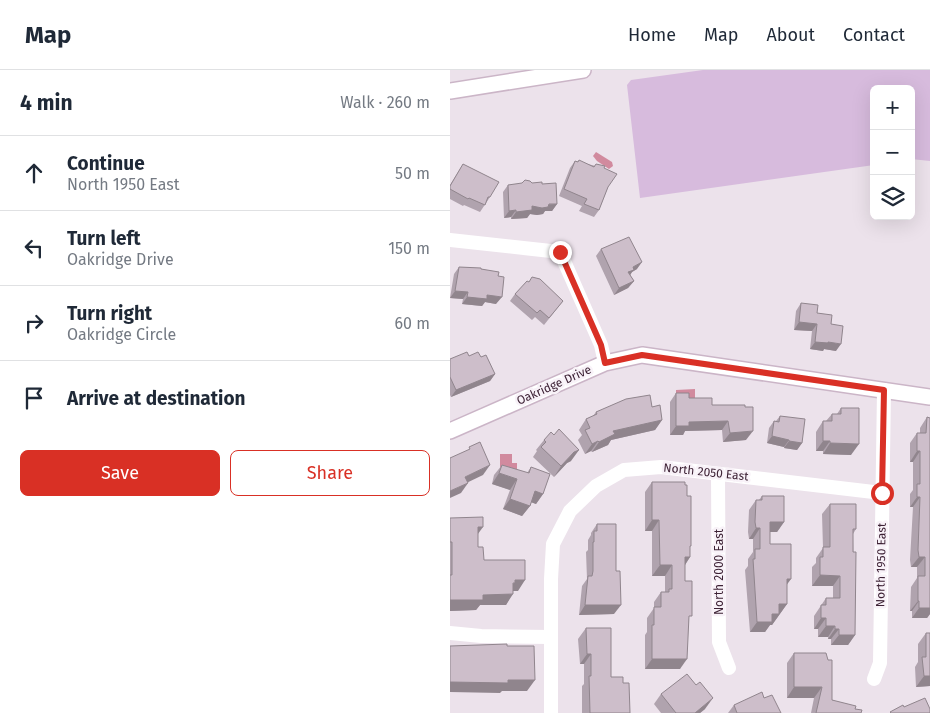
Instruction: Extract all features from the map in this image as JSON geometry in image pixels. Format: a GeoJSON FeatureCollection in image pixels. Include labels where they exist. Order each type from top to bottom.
{"type":"FeatureCollection","features":[{"type":"Feature","properties":{"kind":"street"},"geometry":{"type":"LineString","coordinates":[[450,91],[583,70]]}},
{"type":"Feature","properties":{"kind":"street"},"geometry":{"type":"LineString","coordinates":[[450,240],[560,252],[601,345],[605,363]]}},
{"type":"Feature","properties":{"kind":"street","name":"Oakridge Drive"},"geometry":{"type":"LineString","coordinates":[[450,432],[605,363],[642,355],[930,397]]}},
{"type":"Feature","properties":{"kind":"street","name":"North 1950 East"},"geometry":{"type":"LineString","coordinates":[[874,679],[880,663],[884,390]]}},
{"type":"Feature","properties":{"kind":"street","name":"North 2050 East"},"geometry":{"type":"LineString","coordinates":[[552,713],[551,579],[553,544],[570,511],[596,486],[624,470],[661,467],[882,493]]}},
{"type":"Feature","properties":{"kind":"street","name":"North 2000 East"},"geometry":{"type":"LineString","coordinates":[[718,474],[719,642],[729,668]]}},
{"type":"Feature","properties":{"kind":"street"},"geometry":{"type":"LineString","coordinates":[[450,633],[480,636],[551,637]]}},
{"type":"Feature","properties":{"kind":"shaded area"},"geometry":{"type":"Polygon","coordinates":[[[703,70],[930,70],[930,161],[915,159],[915,85],[870,85],[870,166],[640,198],[627,85],[631,80],[703,70]]]}},
{"type":"Feature","properties":{"kind":"shaded area"},"geometry":{"type":"Polygon","coordinates":[[[596,152],[612,162],[613,166],[609,169],[597,161],[593,156],[596,152]]]}},
{"type":"Feature","properties":{"kind":"shaded area"},"geometry":{"type":"Polygon","coordinates":[[[695,389],[695,399],[676,399],[676,390],[695,389]]]}},
{"type":"Feature","properties":{"kind":"shaded area"},"geometry":{"type":"Polygon","coordinates":[[[500,454],[512,454],[512,463],[517,463],[517,469],[512,469],[500,478],[500,454]]]}},
{"type":"Feature","properties":{"kind":"building"},"geometry":{"type":"Polygon","coordinates":[[[579,160],[594,167],[596,164],[605,166],[604,168],[617,174],[608,187],[599,210],[584,204],[587,199],[564,189],[575,161],[578,162],[579,160]]]}},
{"type":"Feature","properties":{"kind":"building"},"geometry":{"type":"Polygon","coordinates":[[[463,164],[499,182],[490,197],[488,197],[485,205],[468,199],[450,189],[463,164]]]}},
{"type":"Feature","properties":{"kind":"building"},"geometry":{"type":"Polygon","coordinates":[[[525,180],[532,183],[542,182],[542,184],[556,183],[557,204],[549,204],[548,207],[542,208],[532,206],[532,210],[509,211],[508,185],[522,183],[525,180]]]}},
{"type":"Feature","properties":{"kind":"building"},"geometry":{"type":"Polygon","coordinates":[[[629,237],[642,262],[633,267],[634,270],[628,272],[634,281],[619,288],[601,249],[629,237]]]}},
{"type":"Feature","properties":{"kind":"building"},"geometry":{"type":"Polygon","coordinates":[[[459,267],[481,268],[499,272],[498,276],[504,277],[502,297],[487,295],[487,299],[467,297],[468,292],[455,291],[459,267]]]}},
{"type":"Feature","properties":{"kind":"building"},"geometry":{"type":"Polygon","coordinates":[[[532,277],[540,279],[563,301],[549,318],[540,310],[537,313],[515,294],[532,277]]]}},
{"type":"Feature","properties":{"kind":"building"},"geometry":{"type":"Polygon","coordinates":[[[801,303],[818,305],[817,313],[832,315],[831,324],[843,326],[841,344],[815,342],[817,324],[799,322],[801,303]]]}},
{"type":"Feature","properties":{"kind":"building"},"geometry":{"type":"Polygon","coordinates":[[[467,352],[469,356],[478,352],[481,357],[486,355],[495,374],[456,390],[450,377],[450,359],[467,352]]]}},
{"type":"Feature","properties":{"kind":"building"},"geometry":{"type":"Polygon","coordinates":[[[676,393],[689,393],[689,398],[712,398],[712,405],[745,405],[745,407],[753,407],[753,431],[730,433],[728,421],[689,422],[689,426],[676,426],[676,393]]]}},
{"type":"Feature","properties":{"kind":"building"},"geometry":{"type":"Polygon","coordinates":[[[650,395],[652,407],[660,405],[662,420],[613,431],[615,434],[592,444],[585,430],[590,428],[586,419],[597,414],[596,412],[626,399],[650,395]]]}},
{"type":"Feature","properties":{"kind":"building"},"geometry":{"type":"Polygon","coordinates":[[[841,408],[859,408],[859,444],[823,441],[823,421],[832,421],[832,414],[841,414],[841,408]]]}},
{"type":"Feature","properties":{"kind":"building"},"geometry":{"type":"Polygon","coordinates":[[[780,416],[805,419],[802,443],[772,436],[774,421],[779,422],[780,416]]]}},
{"type":"Feature","properties":{"kind":"building"},"geometry":{"type":"Polygon","coordinates":[[[927,417],[930,418],[930,608],[919,608],[918,576],[925,576],[925,557],[919,557],[918,550],[920,497],[917,497],[917,484],[920,484],[920,451],[917,451],[917,433],[926,433],[927,417]]]}},
{"type":"Feature","properties":{"kind":"building"},"geometry":{"type":"Polygon","coordinates":[[[559,429],[579,450],[574,452],[561,466],[541,447],[551,432],[554,435],[559,429]]]}},
{"type":"Feature","properties":{"kind":"building"},"geometry":{"type":"Polygon","coordinates":[[[480,442],[490,465],[465,477],[468,483],[450,491],[450,458],[480,442]]]}},
{"type":"Feature","properties":{"kind":"building"},"geometry":{"type":"Polygon","coordinates":[[[502,465],[529,473],[531,467],[550,474],[543,494],[535,491],[530,506],[510,499],[517,479],[499,473],[502,465]]]}},
{"type":"Feature","properties":{"kind":"building"},"geometry":{"type":"Polygon","coordinates":[[[652,482],[685,482],[685,485],[687,485],[687,496],[691,496],[690,557],[685,557],[685,581],[692,581],[692,616],[689,616],[687,659],[652,659],[654,607],[661,607],[661,592],[669,592],[669,589],[672,589],[672,565],[660,565],[659,520],[652,520],[652,482]]]}},
{"type":"Feature","properties":{"kind":"building"},"geometry":{"type":"Polygon","coordinates":[[[762,496],[784,496],[784,522],[770,522],[770,544],[791,544],[791,579],[787,579],[787,604],[779,604],[779,614],[772,614],[772,622],[757,622],[753,559],[755,559],[755,549],[760,549],[760,528],[756,528],[755,522],[756,500],[762,500],[762,496]]]}},
{"type":"Feature","properties":{"kind":"building"},"geometry":{"type":"Polygon","coordinates":[[[830,504],[856,504],[856,529],[853,529],[853,552],[856,552],[855,635],[839,635],[839,629],[835,629],[835,626],[826,626],[826,618],[821,618],[821,605],[826,605],[826,598],[840,598],[840,576],[820,575],[820,557],[823,557],[823,547],[830,547],[830,504]]]}},
{"type":"Feature","properties":{"kind":"building"},"geometry":{"type":"Polygon","coordinates":[[[483,517],[483,527],[478,527],[478,547],[483,547],[484,560],[525,560],[525,580],[515,580],[515,583],[513,583],[513,594],[483,595],[483,600],[450,600],[452,542],[450,542],[450,518],[483,517]]]}},
{"type":"Feature","properties":{"kind":"building"},"geometry":{"type":"Polygon","coordinates":[[[597,524],[616,524],[616,571],[620,571],[621,605],[585,605],[588,576],[592,576],[593,571],[593,542],[594,531],[597,531],[597,524]]]}},
{"type":"Feature","properties":{"kind":"building"},"geometry":{"type":"Polygon","coordinates":[[[586,628],[611,628],[611,677],[623,677],[623,683],[629,683],[630,713],[590,713],[589,676],[591,676],[591,654],[587,654],[586,628]]]}},
{"type":"Feature","properties":{"kind":"building"},"geometry":{"type":"Polygon","coordinates":[[[926,633],[930,633],[930,676],[924,676],[922,657],[926,657],[926,633]]]}},
{"type":"Feature","properties":{"kind":"building"},"geometry":{"type":"Polygon","coordinates":[[[507,644],[507,646],[534,646],[535,680],[508,680],[508,683],[450,682],[450,646],[507,644]]]}},
{"type":"Feature","properties":{"kind":"building"},"geometry":{"type":"Polygon","coordinates":[[[794,653],[826,653],[828,660],[832,660],[832,700],[856,706],[855,709],[862,710],[861,713],[816,713],[822,687],[794,687],[794,653]]]}},
{"type":"Feature","properties":{"kind":"building"},"geometry":{"type":"Polygon","coordinates":[[[687,674],[696,685],[700,682],[713,698],[695,713],[676,713],[661,694],[687,674]]]}},
{"type":"Feature","properties":{"kind":"building"},"geometry":{"type":"Polygon","coordinates":[[[762,692],[764,698],[772,695],[781,713],[737,713],[734,705],[762,692]]]}},
{"type":"Feature","properties":{"kind":"building"},"geometry":{"type":"Polygon","coordinates":[[[925,698],[930,713],[890,712],[903,705],[904,707],[925,698]]]}},
{"type":"Feature","properties":{"kind":"route"},"geometry":{"type":"LineString","coordinates":[[560,252],[601,345],[605,363],[642,355],[884,390],[882,493]]}}]}
